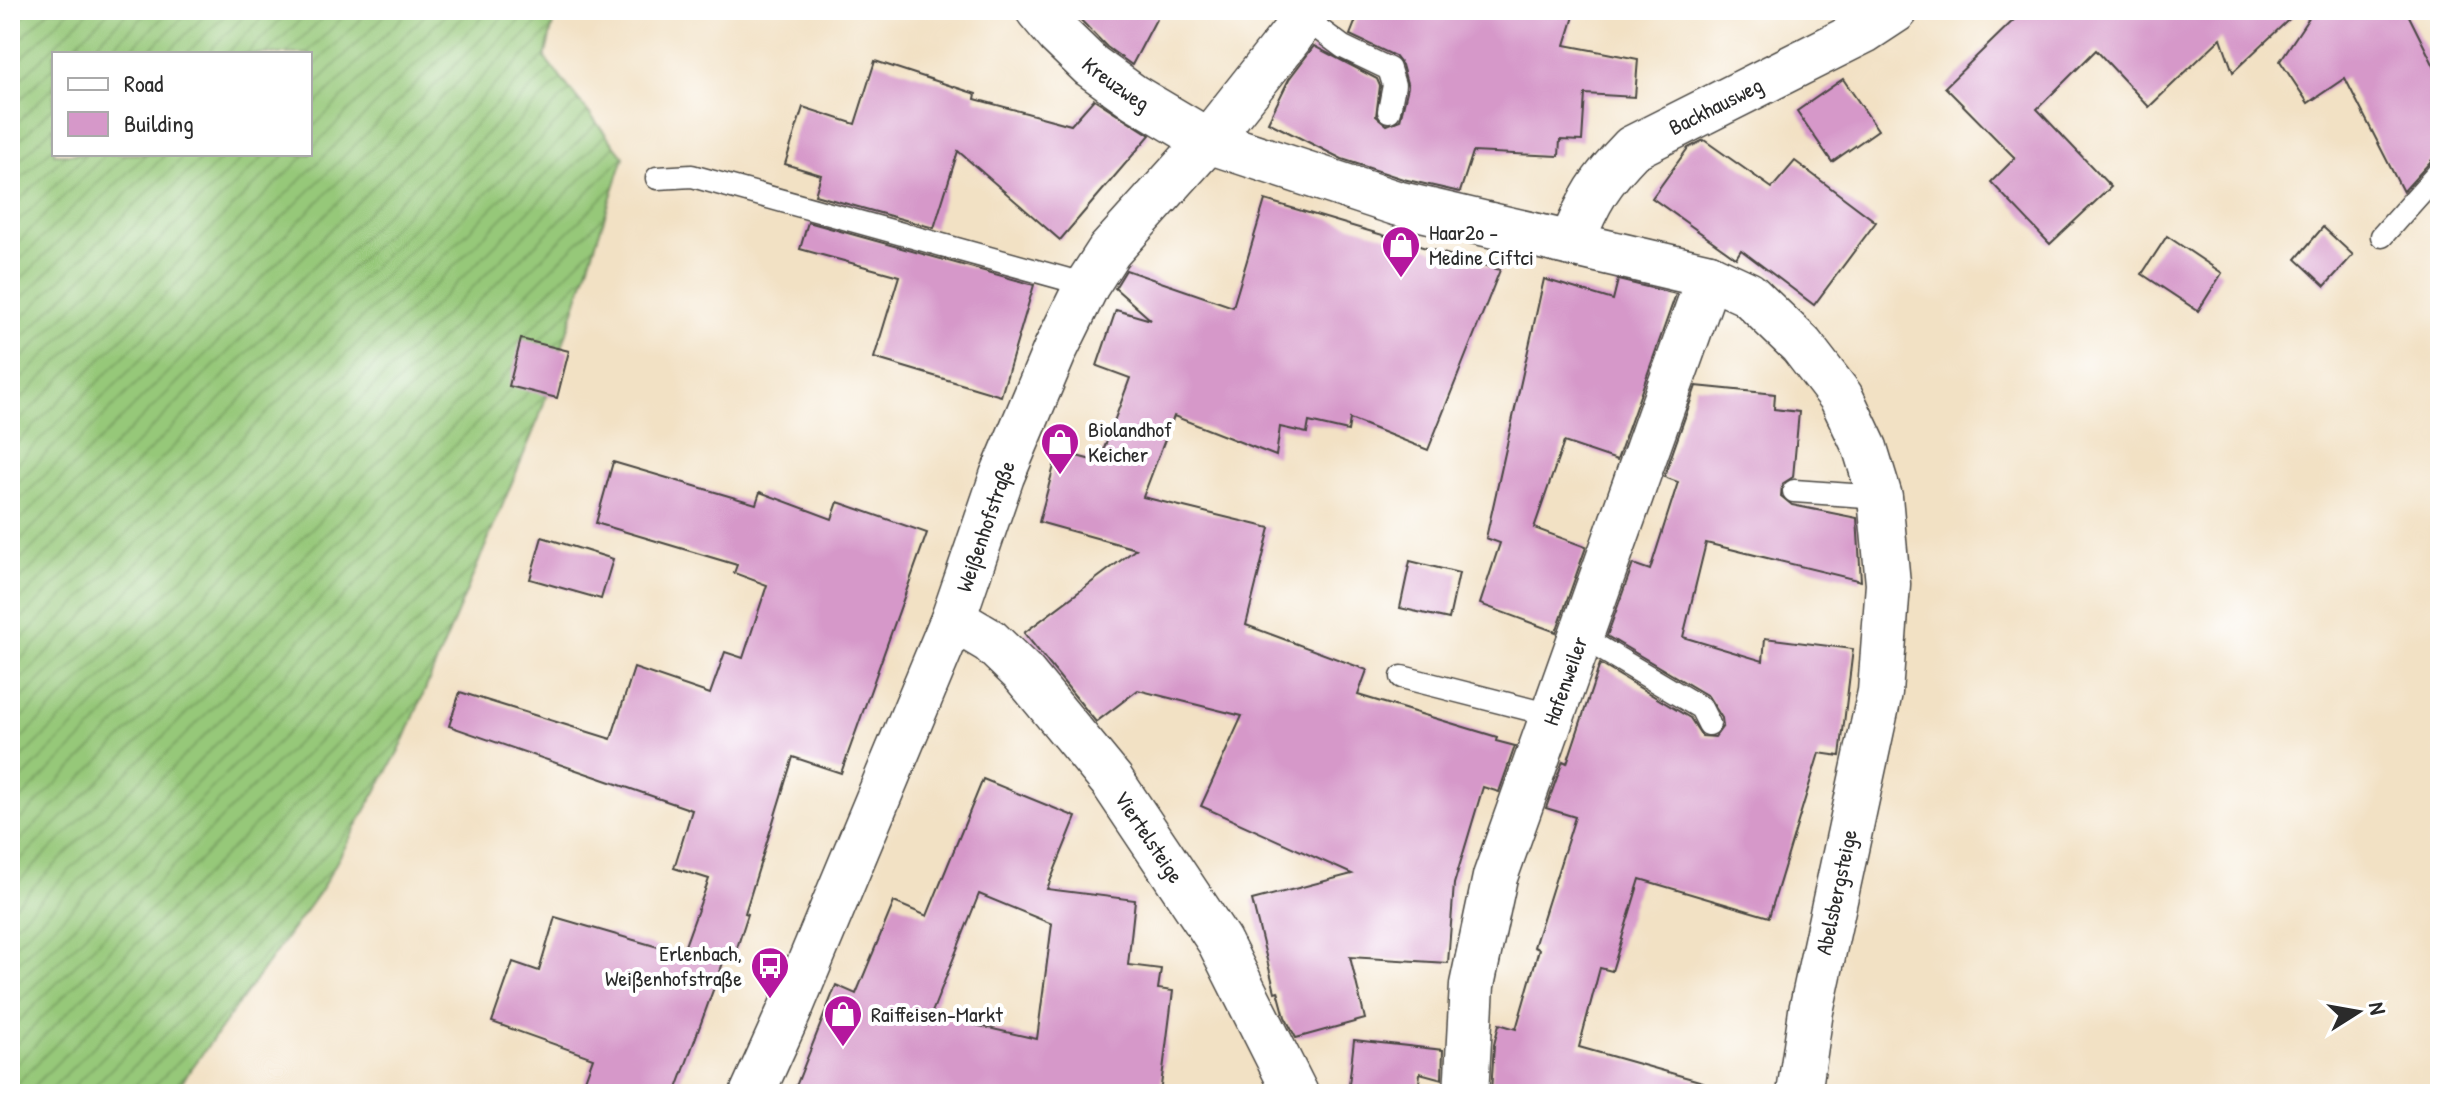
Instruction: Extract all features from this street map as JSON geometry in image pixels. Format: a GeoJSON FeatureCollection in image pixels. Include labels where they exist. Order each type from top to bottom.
{"type":"FeatureCollection","features":[{"type":"Feature","properties":{"kind":"street","name":"Kreuzweg"},"geometry":{"type":"LineString","coordinates":[[1038,10],[1091,66],[1134,97],[1208,141]]}},
{"type":"Feature","properties":{"kind":"street","name":"Backhausweg"},"geometry":{"type":"LineString","coordinates":[[1572,242],[1585,209],[1604,177],[1632,148],[1864,31],[1896,10]]}},
{"type":"Feature","properties":{"kind":"street","name":"Weißenhofstraße"},"geometry":{"type":"LineString","coordinates":[[752,1094],[953,619],[1002,476],[1056,348],[1087,285],[1109,251],[1208,141],[1306,14]]}},
{"type":"Feature","properties":{"kind":"street"},"geometry":{"type":"LineString","coordinates":[[1208,141],[1396,203],[1709,276],[1748,294],[1801,345],[1841,397],[1865,448],[1880,497]]}},
{"type":"Feature","properties":{"kind":"street","name":"Hafenweiler"},"geometry":{"type":"LineString","coordinates":[[1466,1094],[1472,985],[1495,877],[1709,276]]}},
{"type":"Feature","properties":{"kind":"street","name":"Abelsbergsteige"},"geometry":{"type":"LineString","coordinates":[[1799,1094],[1811,1011],[1880,692],[1888,584],[1880,497]]}},
{"type":"Feature","properties":{"kind":"street","name":"Viertelsteige"},"geometry":{"type":"LineString","coordinates":[[953,619],[990,641],[1023,673],[1112,781],[1219,941],[1296,1094]]}},
{"type":"Feature","properties":{"kind":"lane"},"geometry":{"type":"LineString","coordinates":[[1306,14],[1343,47],[1389,69],[1394,85],[1389,111]]}},
{"type":"Feature","properties":{"kind":"lane"},"geometry":{"type":"LineString","coordinates":[[2382,236],[2440,171]]}},
{"type":"Feature","properties":{"kind":"lane"},"geometry":{"type":"LineString","coordinates":[[657,178],[692,176],[1087,285]]}},
{"type":"Feature","properties":{"kind":"lane"},"geometry":{"type":"LineString","coordinates":[[1794,491],[1880,497]]}},
{"type":"Feature","properties":{"kind":"lane"},"geometry":{"type":"LineString","coordinates":[[1580,636],[1701,708],[1709,724]]}},
{"type":"Feature","properties":{"kind":"lane"},"geometry":{"type":"LineString","coordinates":[[1402,677],[1551,715]]}},
{"type":"Feature","properties":{"kind":"green space"},"geometry":{"type":"Polygon","coordinates":[[[10,10],[556,10],[545,58],[624,157],[539,418],[402,745],[322,888],[173,1094],[10,1094],[10,10]]]}},
{"type":"Feature","properties":{"kind":"building"},"geometry":{"type":"Polygon","coordinates":[[[1071,10],[1161,10],[1132,65],[1107,47],[1071,10]]]}},
{"type":"Feature","properties":{"kind":"building"},"geometry":{"type":"Polygon","coordinates":[[[1360,10],[1576,10],[1565,45],[1638,59],[1635,97],[1585,94],[1582,141],[1560,140],[1559,156],[1473,152],[1460,192],[1403,179],[1342,159],[1268,122],[1289,79],[1314,46],[1377,79],[1380,86],[1376,116],[1387,125],[1400,120],[1408,87],[1402,65],[1395,56],[1350,35],[1360,10]]]}},
{"type":"Feature","properties":{"kind":"building"},"geometry":{"type":"Polygon","coordinates":[[[2024,10],[2299,10],[2233,72],[2221,38],[2149,107],[2096,50],[2037,109],[2111,187],[2050,244],[1991,182],[2015,158],[1945,87],[2024,10]]]}},
{"type":"Feature","properties":{"kind":"building"},"geometry":{"type":"Polygon","coordinates":[[[2314,10],[2406,10],[2440,78],[2440,151],[2403,192],[2345,78],[2308,103],[2280,61],[2314,10]]]}},
{"type":"Feature","properties":{"kind":"building"},"geometry":{"type":"Polygon","coordinates":[[[875,61],[976,94],[975,99],[1071,125],[1094,99],[1150,135],[1060,240],[958,151],[934,228],[815,195],[821,175],[785,164],[803,107],[855,124],[875,61]]]}},
{"type":"Feature","properties":{"kind":"building"},"geometry":{"type":"Polygon","coordinates":[[[1843,79],[1878,130],[1832,162],[1797,111],[1843,79]]]}},
{"type":"Feature","properties":{"kind":"building"},"geometry":{"type":"Polygon","coordinates":[[[1704,140],[1772,188],[1795,161],[1876,222],[1814,305],[1741,250],[1736,258],[1652,198],[1688,148],[1704,140]]]}},
{"type":"Feature","properties":{"kind":"building"},"geometry":{"type":"Polygon","coordinates":[[[1265,200],[1500,270],[1428,450],[1350,419],[1348,431],[1309,422],[1307,433],[1280,427],[1276,456],[1174,416],[1143,497],[1270,528],[1246,625],[1367,670],[1358,695],[1497,737],[1496,741],[1515,746],[1499,792],[1483,787],[1454,884],[1448,963],[1350,957],[1365,1019],[1296,1038],[1285,1017],[1278,991],[1275,992],[1252,900],[1352,874],[1201,806],[1242,716],[1138,690],[1096,722],[1024,633],[1136,549],[1039,522],[1058,451],[1099,462],[1130,378],[1097,366],[1116,310],[1151,320],[1115,288],[1126,270],[1233,307],[1265,200]]]}},
{"type":"Feature","properties":{"kind":"building"},"geometry":{"type":"Polygon","coordinates":[[[808,222],[1034,285],[1001,396],[874,358],[899,276],[800,249],[808,222]]]}},
{"type":"Feature","properties":{"kind":"building"},"geometry":{"type":"Polygon","coordinates":[[[2323,227],[2353,255],[2325,286],[2296,259],[2323,227]]]}},
{"type":"Feature","properties":{"kind":"building"},"geometry":{"type":"Polygon","coordinates":[[[2167,236],[2222,273],[2198,311],[2142,274],[2167,236]]]}},
{"type":"Feature","properties":{"kind":"building"},"geometry":{"type":"Polygon","coordinates":[[[1544,279],[1613,300],[1618,280],[1676,294],[1617,460],[1564,442],[1534,528],[1586,547],[1556,632],[1480,604],[1500,543],[1486,538],[1544,279]]]}},
{"type":"Feature","properties":{"kind":"building"},"geometry":{"type":"Polygon","coordinates":[[[521,339],[569,351],[557,398],[509,386],[521,339]]]}},
{"type":"Feature","properties":{"kind":"building"},"geometry":{"type":"Polygon","coordinates":[[[1696,386],[1775,394],[1774,409],[1799,412],[1793,477],[1782,484],[1781,496],[1792,505],[1857,518],[1861,581],[1706,543],[1683,637],[1763,661],[1765,638],[1853,649],[1840,756],[1819,753],[1769,917],[1640,879],[1612,971],[1600,968],[1579,1047],[1703,1082],[1701,1094],[1491,1092],[1494,1045],[1499,1024],[1516,1029],[1539,949],[1534,947],[1575,817],[1546,808],[1563,761],[1567,763],[1600,664],[1690,718],[1702,736],[1715,737],[1723,726],[1722,718],[1708,696],[1607,636],[1633,564],[1650,570],[1678,482],[1664,477],[1696,386]]]}},
{"type":"Feature","properties":{"kind":"building"},"geometry":{"type":"Polygon","coordinates":[[[613,462],[756,504],[760,492],[832,519],[838,502],[927,533],[841,773],[793,757],[735,954],[727,952],[675,1094],[580,1094],[593,1058],[492,1022],[513,962],[539,971],[555,917],[682,954],[709,879],[674,868],[692,810],[449,726],[460,692],[611,739],[634,668],[710,694],[725,652],[743,658],[767,585],[734,573],[737,565],[596,523],[613,462]]]}},
{"type":"Feature","properties":{"kind":"building"},"geometry":{"type":"Polygon","coordinates":[[[542,537],[613,559],[601,599],[530,579],[542,537]]]}},
{"type":"Feature","properties":{"kind":"building"},"geometry":{"type":"Polygon","coordinates":[[[1410,561],[1459,573],[1449,619],[1400,608],[1410,561]]]}},
{"type":"Feature","properties":{"kind":"building"},"geometry":{"type":"Polygon","coordinates":[[[983,779],[1076,817],[1047,889],[1135,900],[1128,965],[1161,969],[1158,989],[1173,991],[1160,1094],[793,1094],[836,985],[856,994],[894,902],[927,916],[983,779]],[[979,894],[931,1015],[1037,1039],[1052,924],[979,894]]]}},
{"type":"Feature","properties":{"kind":"building"},"geometry":{"type":"Polygon","coordinates":[[[1354,1040],[1443,1050],[1442,1079],[1420,1073],[1418,1094],[1348,1094],[1354,1040]]]}},
{"type":"Feature","properties":{"kind":"place","name":"Haar2o - Medine Ciftci"},"geometry":{"type":"Point","coordinates":[1401,279]}},
{"type":"Feature","properties":{"kind":"place","name":"Biolandhof Keicher"},"geometry":{"type":"Point","coordinates":[1060,476]}},
{"type":"Feature","properties":{"kind":"place","name":"Erlenbach, Weißenhofstraße"},"geometry":{"type":"Point","coordinates":[770,1000]}},
{"type":"Feature","properties":{"kind":"place","name":"Raiffeisen-Markt"},"geometry":{"type":"Point","coordinates":[843,1048]}}]}
